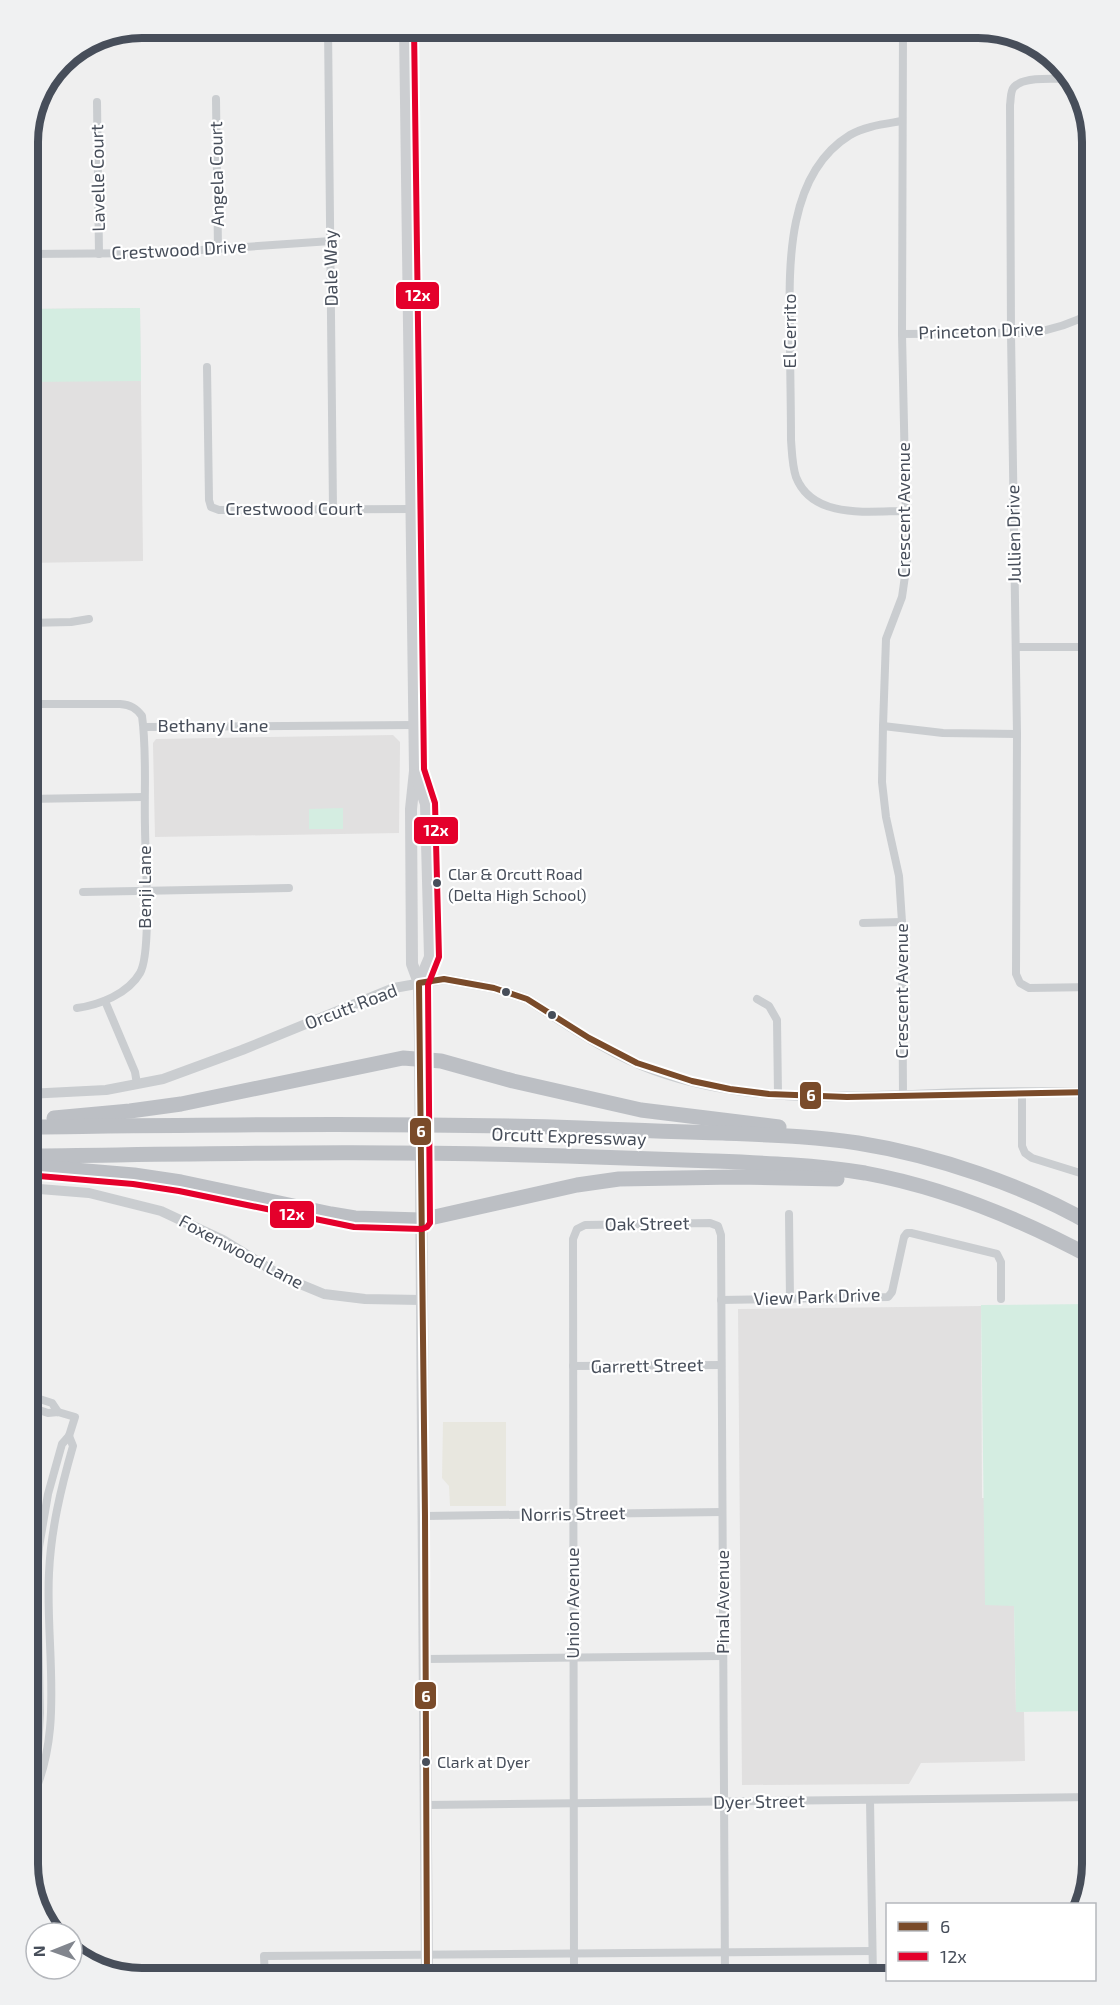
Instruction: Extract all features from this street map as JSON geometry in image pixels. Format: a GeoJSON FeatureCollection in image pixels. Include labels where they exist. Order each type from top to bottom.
{"type":"FeatureCollection","features":[{"type":"Feature","properties":{"kind":"highway"},"geometry":{"type":"LineString","coordinates":[[38,1119],[181,1104],[403,1058],[441,1061],[513,1081],[641,1110],[787,1128],[859,1143]]}},
{"type":"Feature","properties":{"kind":"highway","name":"Orcutt Expressway"},"geometry":{"type":"LineString","coordinates":[[38,1127],[457,1124],[788,1136],[859,1143],[911,1154],[1002,1183],[1082,1219]]}},
{"type":"Feature","properties":{"kind":"highway","name":"Orcutt Expressway"},"geometry":{"type":"LineString","coordinates":[[38,1156],[456,1153],[816,1167],[865,1174],[940,1191],[998,1211],[1054,1236],[1082,1252]]}},
{"type":"Feature","properties":{"kind":"highway"},"geometry":{"type":"LineString","coordinates":[[38,1167],[134,1175],[181,1182],[355,1218],[421,1220],[577,1185],[619,1179],[808,1177],[940,1191]]}},
{"type":"Feature","properties":{"kind":"main road"},"geometry":{"type":"LineString","coordinates":[[405,38],[414,725],[411,809],[412,964],[419,983],[420,1059],[427,1967]]}},
{"type":"Feature","properties":{"kind":"street","name":"Dale Way"},"geometry":{"type":"LineString","coordinates":[[328,38],[333,509]]}},
{"type":"Feature","properties":{"kind":"street","name":"Crescent Avenue"},"geometry":{"type":"LineString","coordinates":[[903,38],[902,334],[907,562],[902,597],[886,639],[882,782],[886,817],[898,876],[902,922],[903,1096]]}},
{"type":"Feature","properties":{"kind":"street","name":"Jullien Drive"},"geometry":{"type":"LineString","coordinates":[[1062,79],[1022,81],[1014,86],[1010,105],[1017,734],[1016,974],[1020,983],[1029,988],[1082,987]]}},
{"type":"Feature","properties":{"kind":"street","name":"Angela Court"},"geometry":{"type":"LineString","coordinates":[[216,99],[218,249]]}},
{"type":"Feature","properties":{"kind":"street","name":"Lavelle Court"},"geometry":{"type":"LineString","coordinates":[[97,102],[99,254]]}},
{"type":"Feature","properties":{"kind":"street","name":"El Cerrito"},"geometry":{"type":"LineString","coordinates":[[902,121],[863,129],[841,141],[821,161],[806,188],[794,232],[789,270],[791,428],[793,466],[797,479],[808,494],[819,502],[840,510],[906,511]]}},
{"type":"Feature","properties":{"kind":"street","name":"Crestwood Drive"},"geometry":{"type":"LineString","coordinates":[[38,254],[158,254],[331,241]]}},
{"type":"Feature","properties":{"kind":"street","name":"Princeton Drive"},"geometry":{"type":"LineString","coordinates":[[902,334],[1011,333],[1049,330],[1082,318]]}},
{"type":"Feature","properties":{"kind":"street","name":"Crestwood Court"},"geometry":{"type":"LineString","coordinates":[[207,367],[211,507],[219,510],[411,509]]}},
{"type":"Feature","properties":{"kind":"street"},"geometry":{"type":"LineString","coordinates":[[38,623],[89,619]]}},
{"type":"Feature","properties":{"kind":"street"},"geometry":{"type":"LineString","coordinates":[[1016,647],[1082,647]]}},
{"type":"Feature","properties":{"kind":"street","name":"Bethany Lane"},"geometry":{"type":"LineString","coordinates":[[38,704],[130,705],[142,716],[144,727],[414,725]]}},
{"type":"Feature","properties":{"kind":"street"},"geometry":{"type":"LineString","coordinates":[[883,726],[943,733],[1017,734]]}},
{"type":"Feature","properties":{"kind":"street","name":"Benji Lane"},"geometry":{"type":"LineString","coordinates":[[77,1008],[105,1001],[123,990],[136,979],[144,964],[146,891],[144,727]]}},
{"type":"Feature","properties":{"kind":"street"},"geometry":{"type":"LineString","coordinates":[[38,799],[144,796]]}},
{"type":"Feature","properties":{"kind":"street"},"geometry":{"type":"LineString","coordinates":[[83,892],[289,888]]}},
{"type":"Feature","properties":{"kind":"street"},"geometry":{"type":"LineString","coordinates":[[863,923],[902,922]]}},
{"type":"Feature","properties":{"kind":"street","name":"Orcutt Road"},"geometry":{"type":"LineString","coordinates":[[38,1093],[106,1090],[192,1069],[394,988],[444,979],[511,992],[527,999],[607,1048],[652,1069],[722,1089],[778,1095],[903,1096],[1082,1092]]}},
{"type":"Feature","properties":{"kind":"street"},"geometry":{"type":"LineString","coordinates":[[758,999],[769,1006],[777,1020],[778,1095]]}},
{"type":"Feature","properties":{"kind":"street"},"geometry":{"type":"LineString","coordinates":[[105,1001],[135,1072],[137,1084]]}},
{"type":"Feature","properties":{"kind":"street"},"geometry":{"type":"LineString","coordinates":[[1022,1092],[1022,1146],[1025,1153],[1032,1158],[1082,1174]]}},
{"type":"Feature","properties":{"kind":"street","name":"Foxenwood Lane"},"geometry":{"type":"LineString","coordinates":[[38,1189],[89,1192],[161,1211],[223,1240],[283,1277],[324,1294],[365,1299],[421,1300]]}},
{"type":"Feature","properties":{"kind":"street"},"geometry":{"type":"LineString","coordinates":[[789,1214],[790,1299]]}},
{"type":"Feature","properties":{"kind":"street","name":"Oak Street"},"geometry":{"type":"LineString","coordinates":[[577,1229],[585,1225],[611,1223],[710,1223],[718,1226]]}},
{"type":"Feature","properties":{"kind":"street","name":"Pinal Avenue"},"geometry":{"type":"LineString","coordinates":[[718,1226],[721,1235],[725,1968]]}},
{"type":"Feature","properties":{"kind":"street","name":"Union Avenue"},"geometry":{"type":"LineString","coordinates":[[574,1968],[573,1239],[577,1229]]}},
{"type":"Feature","properties":{"kind":"street","name":"View Park Drive"},"geometry":{"type":"LineString","coordinates":[[721,1300],[888,1297],[892,1292],[906,1233],[997,1254],[1001,1262],[1001,1299]]}},
{"type":"Feature","properties":{"kind":"street","name":"Garrett Street"},"geometry":{"type":"LineString","coordinates":[[573,1366],[721,1365]]}},
{"type":"Feature","properties":{"kind":"street"},"geometry":{"type":"LineString","coordinates":[[38,1399],[52,1403],[58,1412]]}},
{"type":"Feature","properties":{"kind":"street"},"geometry":{"type":"LineString","coordinates":[[38,1410],[75,1417],[69,1436],[62,1444],[48,1494],[39,1547],[38,1576]]}},
{"type":"Feature","properties":{"kind":"street"},"geometry":{"type":"LineString","coordinates":[[38,1782],[48,1747],[51,1713],[48,1574],[54,1523],[73,1446],[69,1436]]}},
{"type":"Feature","properties":{"kind":"street","name":"Norris Street"},"geometry":{"type":"LineString","coordinates":[[424,1516],[722,1512]]}},
{"type":"Feature","properties":{"kind":"street"},"geometry":{"type":"LineString","coordinates":[[38,1604],[48,1604]]}},
{"type":"Feature","properties":{"kind":"street"},"geometry":{"type":"LineString","coordinates":[[38,1640],[40,1713],[38,1748]]}},
{"type":"Feature","properties":{"kind":"street"},"geometry":{"type":"LineString","coordinates":[[425,1659],[723,1656]]}},
{"type":"Feature","properties":{"kind":"street"},"geometry":{"type":"LineString","coordinates":[[40,1713],[51,1713]]}},
{"type":"Feature","properties":{"kind":"street","name":"Dyer Street"},"geometry":{"type":"LineString","coordinates":[[426,1805],[1082,1797]]}},
{"type":"Feature","properties":{"kind":"street"},"geometry":{"type":"LineString","coordinates":[[870,1800],[873,1968]]}},
{"type":"Feature","properties":{"kind":"street"},"geometry":{"type":"LineString","coordinates":[[265,1967],[264,1956],[872,1952]]}},
{"type":"Feature","properties":{"kind":"shaded area"},"geometry":{"type":"Polygon","coordinates":[[[140,308],[143,561],[38,563],[38,309],[140,308]]]}},
{"type":"Feature","properties":{"kind":"shaded area"},"geometry":{"type":"Polygon","coordinates":[[[393,735],[400,742],[399,833],[155,837],[153,743],[156,739],[393,735]]]}},
{"type":"Feature","properties":{"kind":"shaded area"},"geometry":{"type":"Polygon","coordinates":[[[981,1306],[985,1605],[1014,1605],[1016,1712],[1024,1712],[1025,1761],[921,1763],[909,1784],[742,1785],[738,1309],[981,1306]]]}},
{"type":"Feature","properties":{"kind":"shaded area"},"geometry":{"type":"Polygon","coordinates":[[[443,1422],[506,1422],[506,1506],[450,1506],[449,1486],[442,1478],[443,1422]]]}},
{"type":"Feature","properties":{"kind":"green space"},"geometry":{"type":"Polygon","coordinates":[[[140,308],[141,381],[38,382],[38,309],[140,308]]]}},
{"type":"Feature","properties":{"kind":"green space"},"geometry":{"type":"Polygon","coordinates":[[[343,808],[343,829],[309,829],[309,809],[343,808]]]}},
{"type":"Feature","properties":{"kind":"green space"},"geometry":{"type":"Polygon","coordinates":[[[1082,1304],[1082,1711],[1016,1712],[1014,1606],[985,1605],[981,1305],[1082,1304]]]}},
{"type":"Feature","properties":{"kind":"transit line","name":"12x"},"geometry":{"type":"LineString","coordinates":[[38,1176],[133,1184],[179,1191],[354,1227],[422,1229],[430,1223],[428,985],[439,957],[435,803],[424,769],[414,38]]}},
{"type":"Feature","properties":{"kind":"transit line","name":"6"},"geometry":{"type":"LineString","coordinates":[[427,1967],[419,983],[444,979],[494,988],[527,999],[589,1038],[637,1063],[692,1081],[730,1089],[769,1094],[847,1097],[1082,1092]]}},
{"type":"Feature","properties":{"kind":"place","name":"Clar & Orcutt Road (Delta High School)"},"geometry":{"type":"Point","coordinates":[437,883]}},
{"type":"Feature","properties":{"kind":"place","name":"Clark at Dyer"},"geometry":{"type":"Point","coordinates":[426,1762]}}]}
